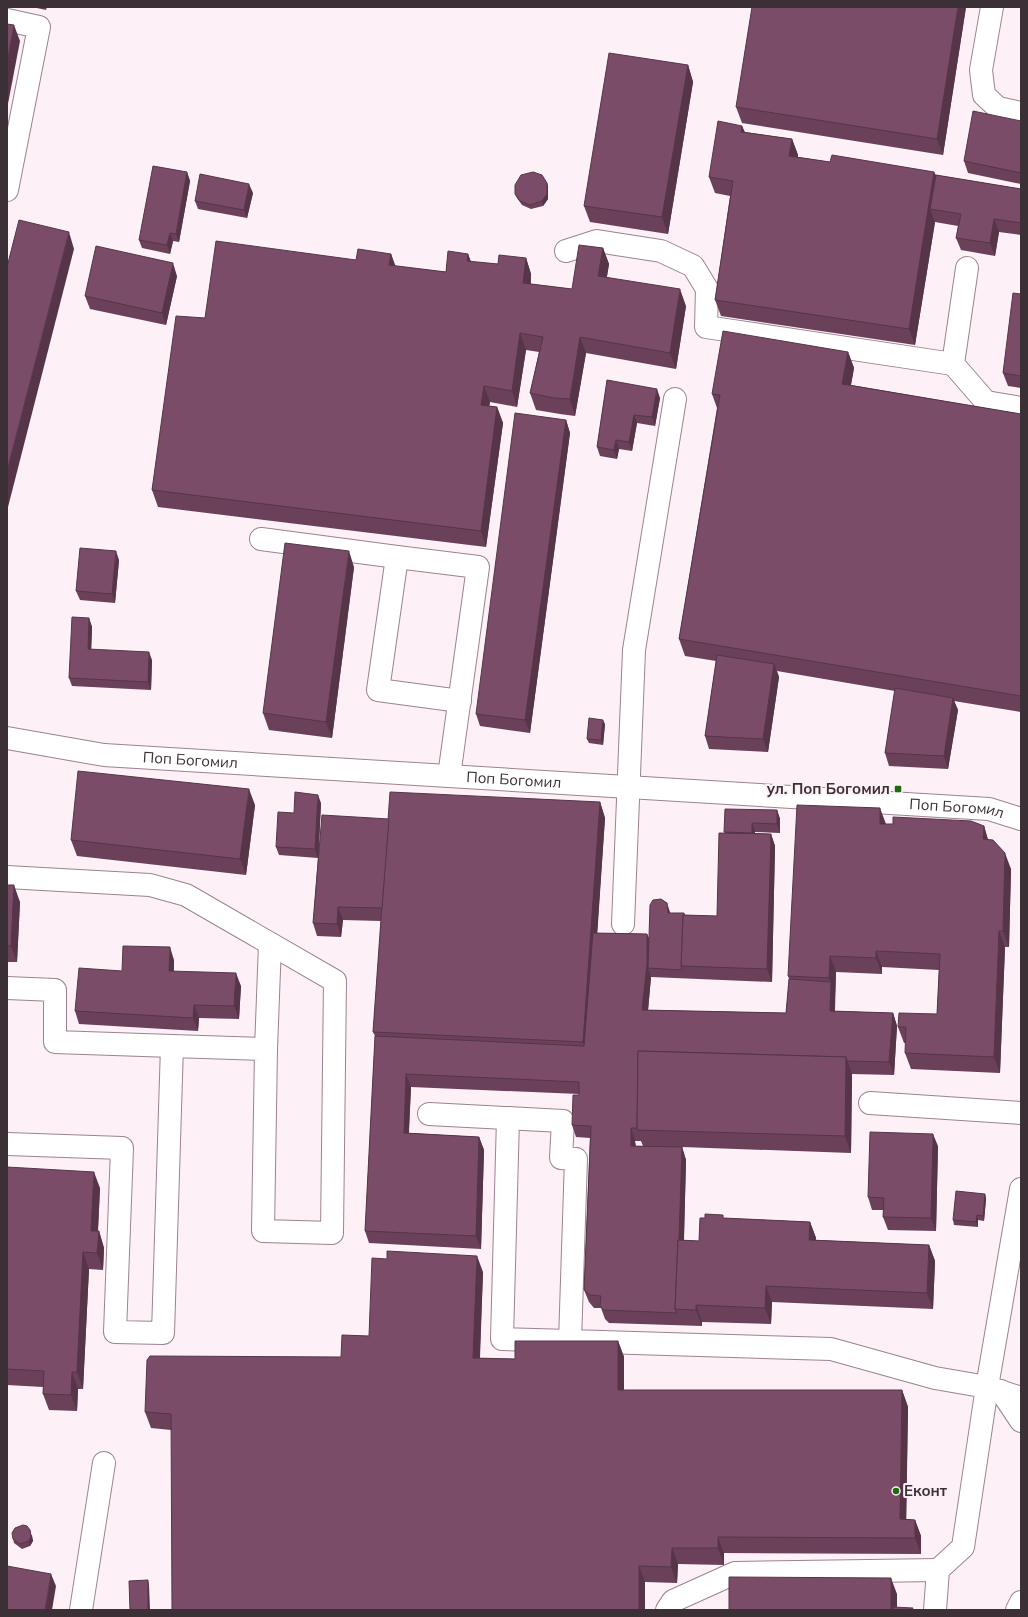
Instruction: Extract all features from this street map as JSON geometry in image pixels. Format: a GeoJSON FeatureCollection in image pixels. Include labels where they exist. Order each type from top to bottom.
{"type":"FeatureCollection","features":[{"type":"Feature","properties":{"kind":"street"},"geometry":{"type":"LineString","coordinates":[[992,7],[981,70],[984,95],[998,108],[1021,113]]}},
{"type":"Feature","properties":{"kind":"street"},"geometry":{"type":"LineString","coordinates":[[7,20],[39,27],[7,190]]}},
{"type":"Feature","properties":{"kind":"street"},"geometry":{"type":"LineString","coordinates":[[566,251],[597,241],[661,251],[693,266],[707,289],[706,327],[953,364],[986,402],[1021,408]]}},
{"type":"Feature","properties":{"kind":"street"},"geometry":{"type":"LineString","coordinates":[[953,364],[967,268]]}},
{"type":"Feature","properties":{"kind":"street"},"geometry":{"type":"LineString","coordinates":[[622,924],[634,650],[675,399]]}},
{"type":"Feature","properties":{"kind":"street"},"geometry":{"type":"LineString","coordinates":[[261,539],[478,567],[449,776]]}},
{"type":"Feature","properties":{"kind":"street"},"geometry":{"type":"LineString","coordinates":[[397,557],[378,690],[460,701]]}},
{"type":"Feature","properties":{"kind":"street","name":"Поп Богомил"},"geometry":{"type":"LineString","coordinates":[[7,738],[104,755],[989,809],[1021,819]]}},
{"type":"Feature","properties":{"kind":"street"},"geometry":{"type":"LineString","coordinates":[[7,877],[150,885],[186,895],[335,981],[332,1232],[263,1231],[266,1049],[270,944]]}},
{"type":"Feature","properties":{"kind":"street"},"geometry":{"type":"LineString","coordinates":[[7,988],[55,990],[55,1042],[266,1049]]}},
{"type":"Feature","properties":{"kind":"street"},"geometry":{"type":"LineString","coordinates":[[7,1144],[122,1148],[115,1332],[164,1333],[172,1046]]}},
{"type":"Feature","properties":{"kind":"street"},"geometry":{"type":"LineString","coordinates":[[870,1103],[1021,1113]]}},
{"type":"Feature","properties":{"kind":"street"},"geometry":{"type":"LineString","coordinates":[[429,1114],[563,1121],[562,1158],[576,1159],[570,1341]]}},
{"type":"Feature","properties":{"kind":"street"},"geometry":{"type":"LineString","coordinates":[[508,1118],[502,1339],[831,1349],[935,1378],[1003,1392],[1021,1421]]}},
{"type":"Feature","properties":{"kind":"street"},"geometry":{"type":"LineString","coordinates":[[667,1610],[673,1601],[735,1573],[938,1570],[963,1547],[1003,1392],[1021,1189]]}},
{"type":"Feature","properties":{"kind":"street"},"geometry":{"type":"LineString","coordinates":[[81,1610],[104,1463]]}},
{"type":"Feature","properties":{"kind":"street"},"geometry":{"type":"LineString","coordinates":[[935,1610],[938,1570]]}},
{"type":"Feature","properties":{"kind":"street"},"geometry":{"type":"LineString","coordinates":[[1017,1610],[1021,1602]]}},
{"type":"Feature","properties":{"kind":"building"},"geometry":{"type":"Polygon","coordinates":[[[752,7],[958,7],[937,139],[736,107],[752,7]]]}},
{"type":"Feature","properties":{"kind":"building"},"geometry":{"type":"Polygon","coordinates":[[[7,24],[14,25],[7,62],[7,24]]]}},
{"type":"Feature","properties":{"kind":"building"},"geometry":{"type":"Polygon","coordinates":[[[609,53],[688,65],[662,217],[584,206],[609,53]]]}},
{"type":"Feature","properties":{"kind":"building"},"geometry":{"type":"Polygon","coordinates":[[[973,111],[1021,121],[1021,173],[964,161],[973,111]]]}},
{"type":"Feature","properties":{"kind":"building"},"geometry":{"type":"Polygon","coordinates":[[[718,121],[742,126],[741,132],[792,139],[789,156],[830,162],[832,155],[934,172],[909,329],[715,300],[733,181],[709,177],[718,121]]]}},
{"type":"Feature","properties":{"kind":"building"},"geometry":{"type":"Polygon","coordinates":[[[153,166],[187,172],[176,234],[170,233],[167,245],[139,240],[153,166]]]}},
{"type":"Feature","properties":{"kind":"building"},"geometry":{"type":"Polygon","coordinates":[[[533,172],[542,175],[547,183],[547,194],[542,201],[530,205],[520,201],[515,194],[515,185],[521,175],[533,172]]]}},
{"type":"Feature","properties":{"kind":"building"},"geometry":{"type":"Polygon","coordinates":[[[200,174],[249,184],[244,210],[195,201],[200,174]]]}},
{"type":"Feature","properties":{"kind":"building"},"geometry":{"type":"Polygon","coordinates":[[[936,175],[1021,189],[1021,223],[994,219],[990,243],[956,238],[961,214],[930,209],[936,175]]]}},
{"type":"Feature","properties":{"kind":"building"},"geometry":{"type":"Polygon","coordinates":[[[19,220],[69,232],[7,471],[7,267],[19,220]]]}},
{"type":"Feature","properties":{"kind":"building"},"geometry":{"type":"Polygon","coordinates":[[[216,241],[356,260],[358,249],[391,254],[389,265],[446,272],[448,251],[468,254],[467,261],[498,264],[499,255],[526,258],[523,283],[572,289],[579,245],[603,248],[598,276],[680,289],[670,353],[580,337],[570,399],[554,398],[530,393],[543,337],[520,333],[512,391],[484,386],[481,405],[497,407],[481,531],[152,490],[176,316],[205,318],[216,241]]]}},
{"type":"Feature","properties":{"kind":"building"},"geometry":{"type":"Polygon","coordinates":[[[96,246],[173,263],[162,313],[85,296],[96,246]]]}},
{"type":"Feature","properties":{"kind":"building"},"geometry":{"type":"Polygon","coordinates":[[[1013,293],[1021,294],[1021,376],[1003,373],[1013,293]]]}},
{"type":"Feature","properties":{"kind":"building"},"geometry":{"type":"Polygon","coordinates":[[[723,331],[848,352],[842,384],[1021,414],[1021,696],[679,639],[720,395],[712,394],[723,331]]]}},
{"type":"Feature","properties":{"kind":"building"},"geometry":{"type":"Polygon","coordinates":[[[607,380],[657,389],[652,417],[634,415],[629,442],[616,440],[614,450],[597,447],[607,380]]]}},
{"type":"Feature","properties":{"kind":"building"},"geometry":{"type":"Polygon","coordinates":[[[515,413],[566,420],[525,720],[476,714],[515,413]]]}},
{"type":"Feature","properties":{"kind":"building"},"geometry":{"type":"Polygon","coordinates":[[[285,543],[349,551],[326,722],[263,713],[285,543]]]}},
{"type":"Feature","properties":{"kind":"building"},"geometry":{"type":"Polygon","coordinates":[[[80,548],[116,551],[112,594],[76,591],[80,548]]]}},
{"type":"Feature","properties":{"kind":"building"},"geometry":{"type":"Polygon","coordinates":[[[72,617],[89,618],[88,649],[149,652],[148,682],[69,678],[72,617]]]}},
{"type":"Feature","properties":{"kind":"building"},"geometry":{"type":"Polygon","coordinates":[[[717,655],[774,664],[763,739],[705,736],[717,655]]]}},
{"type":"Feature","properties":{"kind":"building"},"geometry":{"type":"Polygon","coordinates":[[[895,688],[953,698],[944,756],[885,753],[895,688]]]}},
{"type":"Feature","properties":{"kind":"building"},"geometry":{"type":"Polygon","coordinates":[[[589,718],[603,720],[601,740],[587,739],[589,718]]]}},
{"type":"Feature","properties":{"kind":"building"},"geometry":{"type":"Polygon","coordinates":[[[78,771],[249,789],[240,859],[71,840],[78,771]]]}},
{"type":"Feature","properties":{"kind":"building"},"geometry":{"type":"Polygon","coordinates":[[[295,792],[318,795],[315,849],[276,847],[278,812],[294,813],[295,792]]]}},
{"type":"Feature","properties":{"kind":"building"},"geometry":{"type":"Polygon","coordinates":[[[390,792],[600,802],[583,1042],[373,1032],[390,792]]]}},
{"type":"Feature","properties":{"kind":"building"},"geometry":{"type":"Polygon","coordinates":[[[797,805],[880,808],[880,824],[893,824],[893,817],[971,821],[984,826],[983,839],[993,840],[1005,853],[1003,931],[999,931],[994,1057],[905,1053],[906,1027],[898,1027],[899,1013],[937,1014],[940,954],[876,951],[876,958],[830,956],[829,978],[788,976],[797,805]]]}},
{"type":"Feature","properties":{"kind":"building"},"geometry":{"type":"Polygon","coordinates":[[[725,809],[777,810],[777,824],[752,823],[752,833],[724,832],[725,809]]]}},
{"type":"Feature","properties":{"kind":"building"},"geometry":{"type":"Polygon","coordinates":[[[322,815],[389,819],[382,908],[338,907],[337,924],[313,923],[322,815]]]}},
{"type":"Feature","properties":{"kind":"building"},"geometry":{"type":"Polygon","coordinates":[[[719,833],[771,834],[767,969],[681,966],[683,915],[717,916],[719,833]]]}},
{"type":"Feature","properties":{"kind":"building"},"geometry":{"type":"Polygon","coordinates":[[[7,885],[14,885],[11,946],[7,946],[7,885]]]}},
{"type":"Feature","properties":{"kind":"building"},"geometry":{"type":"Polygon","coordinates":[[[661,899],[667,903],[668,913],[684,913],[682,970],[648,968],[650,905],[653,900],[661,899]]]}},
{"type":"Feature","properties":{"kind":"building"},"geometry":{"type":"Polygon","coordinates":[[[593,933],[647,934],[647,964],[642,1010],[786,1013],[789,979],[831,982],[830,1011],[893,1013],[889,1062],[847,1061],[846,1057],[638,1051],[637,1128],[631,1128],[631,1146],[682,1147],[675,1309],[677,1313],[604,1310],[600,1306],[601,1296],[590,1295],[584,1290],[591,1126],[572,1125],[573,1095],[579,1095],[579,1082],[406,1074],[404,1133],[479,1137],[476,1236],[365,1231],[375,1036],[584,1046],[593,933]]]}},
{"type":"Feature","properties":{"kind":"building"},"geometry":{"type":"Polygon","coordinates":[[[123,946],[170,947],[169,971],[236,973],[234,1006],[194,1005],[193,1018],[75,1011],[79,968],[122,971],[123,946]]]}},
{"type":"Feature","properties":{"kind":"building"},"geometry":{"type":"Polygon","coordinates":[[[638,1051],[846,1057],[845,1136],[637,1130],[638,1051]]]}},
{"type":"Feature","properties":{"kind":"building"},"geometry":{"type":"Polygon","coordinates":[[[870,1132],[933,1134],[931,1218],[883,1217],[884,1198],[868,1197],[870,1132]]]}},
{"type":"Feature","properties":{"kind":"building"},"geometry":{"type":"Polygon","coordinates":[[[7,1167],[94,1172],[91,1231],[99,1231],[97,1253],[83,1252],[77,1372],[72,1372],[71,1395],[43,1394],[44,1371],[7,1369],[7,1167]]]}},
{"type":"Feature","properties":{"kind":"building"},"geometry":{"type":"Polygon","coordinates":[[[956,1191],[985,1194],[983,1216],[977,1215],[976,1222],[953,1220],[956,1191]]]}},
{"type":"Feature","properties":{"kind":"building"},"geometry":{"type":"Polygon","coordinates":[[[705,1214],[723,1215],[723,1218],[810,1222],[809,1240],[929,1245],[927,1293],[766,1286],[765,1308],[696,1305],[696,1310],[675,1309],[678,1240],[699,1241],[700,1218],[705,1218],[705,1214]]]}},
{"type":"Feature","properties":{"kind":"building"},"geometry":{"type":"Polygon","coordinates":[[[387,1251],[477,1256],[473,1358],[515,1359],[515,1341],[618,1341],[618,1390],[902,1390],[900,1519],[915,1520],[915,1538],[718,1537],[718,1548],[672,1548],[671,1567],[639,1566],[639,1610],[172,1610],[171,1414],[145,1412],[147,1360],[150,1356],[341,1357],[342,1335],[369,1336],[372,1258],[387,1259],[387,1251]]]}},
{"type":"Feature","properties":{"kind":"building"},"geometry":{"type":"Polygon","coordinates":[[[23,1525],[27,1526],[30,1530],[31,1536],[29,1541],[20,1544],[13,1539],[12,1533],[15,1528],[23,1525]]]}},
{"type":"Feature","properties":{"kind":"building"},"geometry":{"type":"Polygon","coordinates":[[[7,1566],[51,1574],[45,1610],[7,1610],[7,1566]]]}},
{"type":"Feature","properties":{"kind":"building"},"geometry":{"type":"Polygon","coordinates":[[[729,1577],[891,1578],[891,1610],[729,1610],[729,1577]]]}},
{"type":"Feature","properties":{"kind":"building"},"geometry":{"type":"Polygon","coordinates":[[[148,1580],[148,1610],[130,1610],[129,1581],[148,1580]]]}},
{"type":"Feature","properties":{"kind":"building"},"geometry":{"type":"Polygon","coordinates":[[[893,1607],[913,1608],[912,1610],[893,1610],[893,1607]]]}},
{"type":"Feature","properties":{"kind":"place","name":"ул. Поп Богомил"},"geometry":{"type":"Point","coordinates":[898,789]}},
{"type":"Feature","properties":{"kind":"place","name":"Еконт"},"geometry":{"type":"Point","coordinates":[896,1491]}}]}
